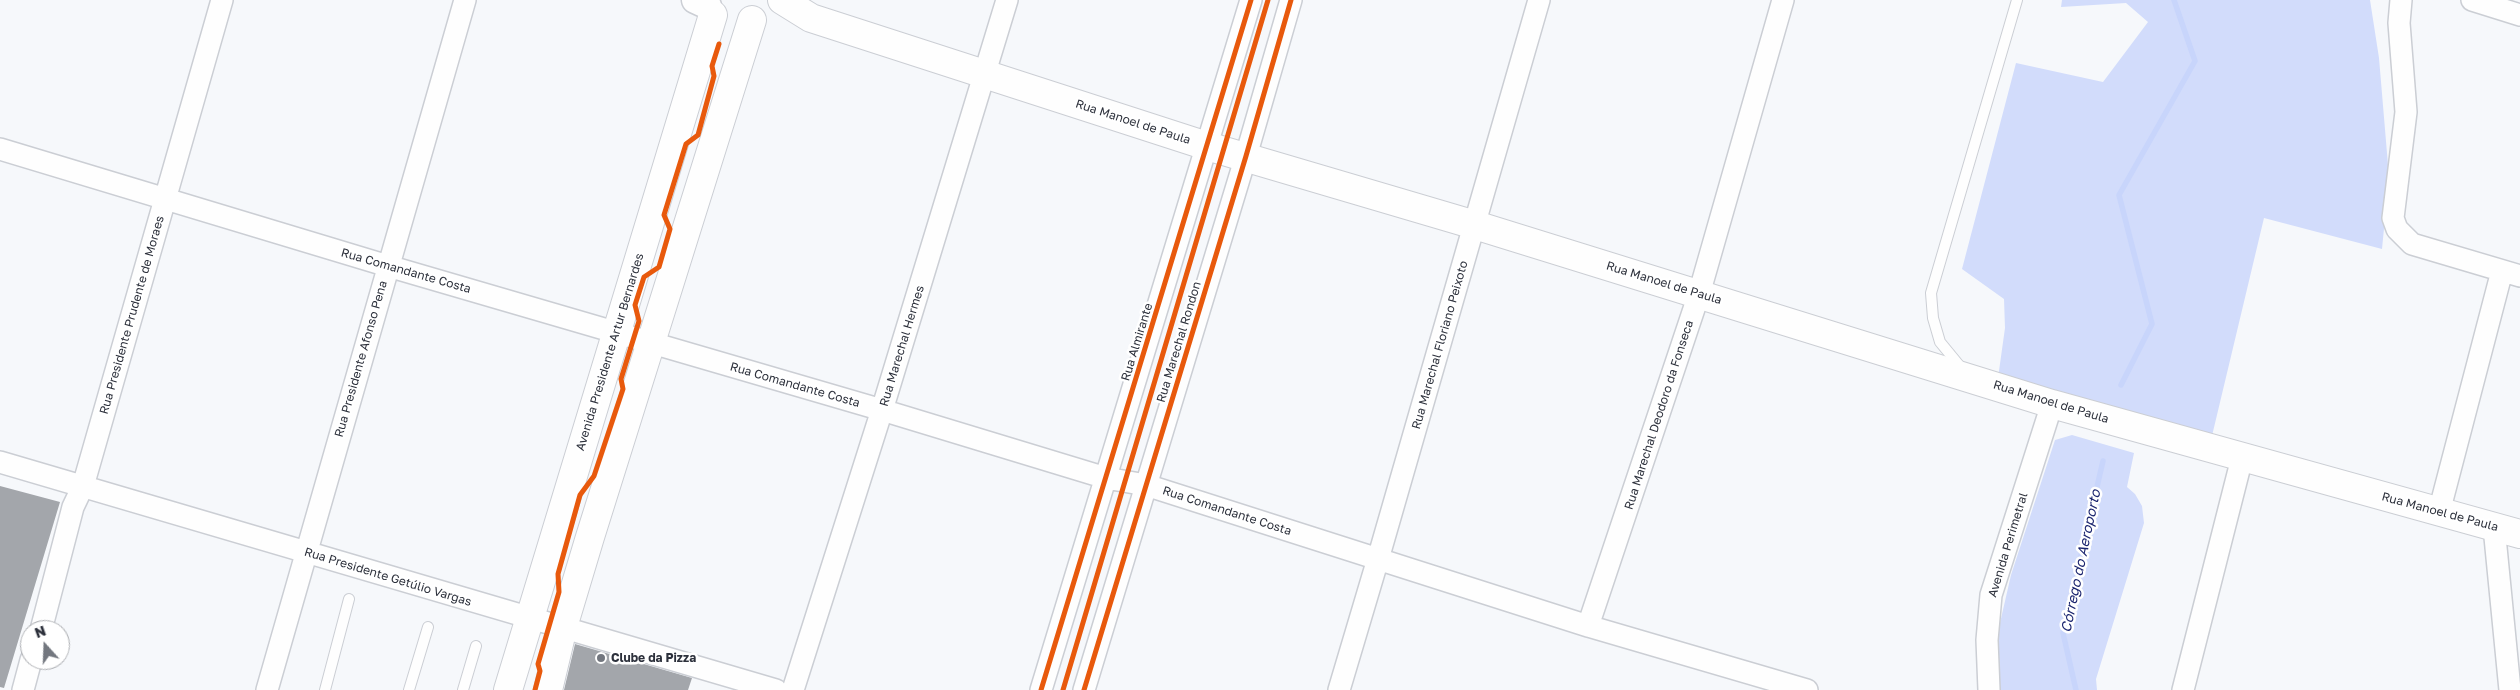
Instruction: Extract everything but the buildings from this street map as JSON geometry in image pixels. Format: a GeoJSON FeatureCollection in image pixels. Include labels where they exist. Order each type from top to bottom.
{"type":"FeatureCollection","features":[{"type":"Feature","properties":{"kind":"main road","name":"Rua Manoel de Paula"},"geometry":{"type":"LineString","coordinates":[[782,0],[812,18]]}},
{"type":"Feature","properties":{"kind":"main road","name":"Rua Manoel de Paula"},"geometry":{"type":"LineString","coordinates":[[705,5],[732,24],[759,12],[812,18],[1207,146],[1475,225],[2052,404],[2520,534]]}},
{"type":"Feature","properties":{"kind":"main road","name":"Avenida Presidente Artur Bernardes"},"geometry":{"type":"LineString","coordinates":[[508,690],[528,618],[616,332],[705,5]]}},
{"type":"Feature","properties":{"kind":"main road"},"geometry":{"type":"LineString","coordinates":[[548,690],[563,627],[649,343],[759,12]]}},
{"type":"Feature","properties":{"kind":"street","name":"Rua Presidente Prudente de Moraes"},"geometry":{"type":"LineString","coordinates":[[43,620],[222,0]]}},
{"type":"Feature","properties":{"kind":"street","name":"Rua Presidente Afonso Pena"},"geometry":{"type":"LineString","coordinates":[[266,690],[465,0]]}},
{"type":"Feature","properties":{"kind":"street","name":"Rua Marechal Hermes"},"geometry":{"type":"LineString","coordinates":[[793,690],[882,410],[1007,0]]}},
{"type":"Feature","properties":{"kind":"street","name":"Rua Almirante"},"geometry":{"type":"LineString","coordinates":[[1041,690],[1252,0]]}},
{"type":"Feature","properties":{"kind":"street","name":"Rua Marechal Rondon"},"geometry":{"type":"LineString","coordinates":[[1084,690],[1246,156],[1291,0]]}},
{"type":"Feature","properties":{"kind":"street","name":"Rua Marechal Floriano Peixoto"},"geometry":{"type":"LineString","coordinates":[[1339,690],[1539,0]]}},
{"type":"Feature","properties":{"kind":"street","name":"Rua Marechal Deodoro da Fonseca"},"geometry":{"type":"LineString","coordinates":[[1588,626],[1698,294],[1783,0]]}},
{"type":"Feature","properties":{"kind":"street"},"geometry":{"type":"LineString","coordinates":[[2401,0],[2399,23],[2406,112],[2393,218],[2397,229],[2412,244],[2511,273],[2439,512]]}},
{"type":"Feature","properties":{"kind":"street"},"geometry":{"type":"LineString","coordinates":[[2472,0],[2520,15]]}},
{"type":"Feature","properties":{"kind":"street","name":"Rua Comandante Costa"},"geometry":{"type":"LineString","coordinates":[[0,149],[388,266],[882,410],[1106,478],[1146,485],[1588,626],[1807,690]]}},
{"type":"Feature","properties":{"kind":"street","name":"Avenida Perimetral"},"geometry":{"type":"LineString","coordinates":[[1989,690],[1986,640],[1991,595],[2052,404]]}},
{"type":"Feature","properties":{"kind":"street"},"geometry":{"type":"LineString","coordinates":[[2184,690],[2242,458]]}},
{"type":"Feature","properties":{"kind":"street","name":"Rua Presidente Getúlio Vargas"},"geometry":{"type":"LineString","coordinates":[[0,462],[776,690]]}},
{"type":"Feature","properties":{"kind":"street"},"geometry":{"type":"LineString","coordinates":[[2494,527],[2510,690]]}},
{"type":"Feature","properties":{"kind":"street"},"geometry":{"type":"LineString","coordinates":[[23,690],[28,670]]}},
{"type":"Feature","properties":{"kind":"lane"},"geometry":{"type":"LineString","coordinates":[[1969,377],[1940,342],[1932,318],[1931,293],[2017,0]]}},
{"type":"Feature","properties":{"kind":"lane"},"geometry":{"type":"LineString","coordinates":[[325,690],[349,599]]}},
{"type":"Feature","properties":{"kind":"lane"},"geometry":{"type":"LineString","coordinates":[[409,690],[428,627]]}},
{"type":"Feature","properties":{"kind":"lane"},"geometry":{"type":"LineString","coordinates":[[463,690],[476,646]]}},
{"type":"Feature","properties":{"kind":"shaded area"},"geometry":{"type":"Polygon","coordinates":[[[2062,0],[2370,0],[2379,58],[2389,177],[2382,249],[2264,218],[2211,440],[1998,378],[2005,328],[2004,299],[1962,269],[2016,63],[2103,82],[2148,22],[2126,3],[2061,7],[2062,0]]]}},
{"type":"Feature","properties":{"kind":"shaded area"},"geometry":{"type":"Polygon","coordinates":[[[2072,435],[2134,453],[2127,487],[2135,494],[2142,506],[2144,523],[2096,679],[2097,690],[1995,690],[1994,649],[2011,575],[2055,440],[2072,435]]]}},
{"type":"Feature","properties":{"kind":"waterway","name":"Córrego do Aeroporto"},"geometry":{"type":"LineString","coordinates":[[2121,385],[2152,324],[2119,195],[2195,61],[2174,0]]}},
{"type":"Feature","properties":{"kind":"waterway","name":"Córrego do Aeroporto"},"geometry":{"type":"LineString","coordinates":[[2076,690],[2063,633],[2103,461]]}},
{"type":"Feature","properties":{"kind":"cycle path"},"geometry":{"type":"LineString","coordinates":[[1041,690],[1251,0]]}},
{"type":"Feature","properties":{"kind":"cycle path"},"geometry":{"type":"LineString","coordinates":[[1063,690],[1268,0]]}},
{"type":"Feature","properties":{"kind":"cycle path"},"geometry":{"type":"LineString","coordinates":[[1084,690],[1246,156],[1291,0]]}},
{"type":"Feature","properties":{"kind":"cycle path"},"geometry":{"type":"LineString","coordinates":[[535,690],[540,671],[538,664],[559,592],[558,574],[580,495],[594,476],[623,389],[621,379],[639,321],[635,305],[644,277],[659,267],[670,229],[664,215],[686,144],[698,135],[714,76],[712,66],[719,44]]}},
{"type":"Feature","properties":{"kind":"place","name":"Clube da Pizza"},"geometry":{"type":"Point","coordinates":[601,658]}}]}
